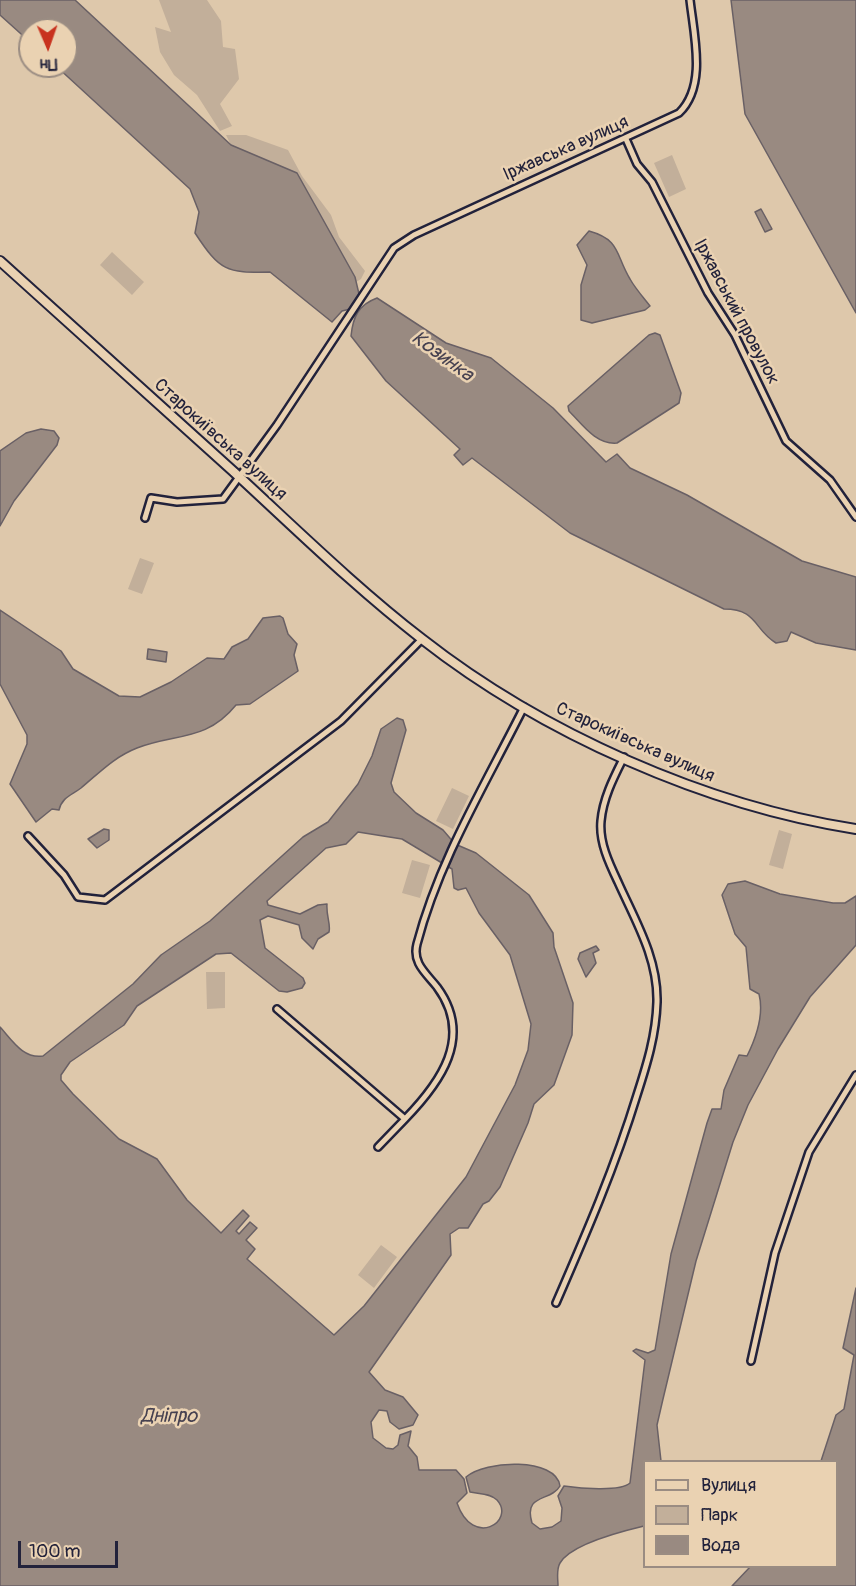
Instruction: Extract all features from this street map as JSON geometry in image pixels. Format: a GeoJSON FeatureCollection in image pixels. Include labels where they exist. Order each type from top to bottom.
{"type":"FeatureCollection","features":[{"type":"Feature","properties":{"kind":"street","name":"Іржавська вулиця"},"geometry":{"type":"LineString","coordinates":[[145,518],[151,498],[177,502],[223,499],[344,326],[394,248],[414,235],[626,139],[678,113],[690,102],[696,58],[690,0]]}},
{"type":"Feature","properties":{"kind":"street","name":"Іржавський провулок"},"geometry":{"type":"LineString","coordinates":[[626,139],[637,164],[652,182],[708,293],[735,335],[786,441],[830,480],[856,517]]}},
{"type":"Feature","properties":{"kind":"street","name":"Старокиївська вулиця"},"geometry":{"type":"LineString","coordinates":[[0,261],[339,569],[422,639],[524,707],[562,729],[694,787],[750,806],[856,829]]}},
{"type":"Feature","properties":{"kind":"street"},"geometry":{"type":"LineString","coordinates":[[28,836],[64,875],[78,897],[105,900],[341,721],[422,639]]}},
{"type":"Feature","properties":{"kind":"street"},"geometry":{"type":"LineString","coordinates":[[378,1147],[436,1085],[448,1062],[452,1030],[444,1000],[417,963],[415,955],[438,876],[524,707]]}},
{"type":"Feature","properties":{"kind":"street"},"geometry":{"type":"LineString","coordinates":[[556,1303],[613,1171],[655,1031],[657,987],[651,959],[607,856],[600,824],[605,801],[624,757]]}},
{"type":"Feature","properties":{"kind":"street"},"geometry":{"type":"LineString","coordinates":[[277,1009],[405,1119]]}},
{"type":"Feature","properties":{"kind":"street"},"geometry":{"type":"LineString","coordinates":[[751,1361],[775,1253],[808,1152],[856,1075]]}},
{"type":"Feature","properties":{"kind":"green space"},"geometry":{"type":"Polygon","coordinates":[[[159,0],[207,0],[221,21],[223,47],[235,49],[239,79],[220,104],[232,126],[220,131],[197,95],[174,75],[160,52],[155,27],[171,32],[159,0]]]}},
{"type":"Feature","properties":{"kind":"green space"},"geometry":{"type":"Polygon","coordinates":[[[226,135],[246,135],[288,150],[302,176],[331,215],[339,237],[365,271],[361,279],[353,284],[297,174],[231,145],[226,135]]]}},
{"type":"Feature","properties":{"kind":"green space"},"geometry":{"type":"Polygon","coordinates":[[[672,155],[686,189],[669,197],[654,163],[672,155]]]}},
{"type":"Feature","properties":{"kind":"green space"},"geometry":{"type":"Polygon","coordinates":[[[112,252],[144,282],[132,295],[100,265],[112,252]]]}},
{"type":"Feature","properties":{"kind":"green space"},"geometry":{"type":"Polygon","coordinates":[[[140,558],[154,563],[142,594],[128,589],[140,558]]]}},
{"type":"Feature","properties":{"kind":"green space"},"geometry":{"type":"Polygon","coordinates":[[[452,788],[469,796],[453,829],[436,821],[452,788]]]}},
{"type":"Feature","properties":{"kind":"green space"},"geometry":{"type":"Polygon","coordinates":[[[779,830],[792,834],[783,869],[769,865],[779,830]]]}},
{"type":"Feature","properties":{"kind":"green space"},"geometry":{"type":"Polygon","coordinates":[[[412,860],[430,865],[420,898],[402,893],[412,860]]]}},
{"type":"Feature","properties":{"kind":"green space"},"geometry":{"type":"Polygon","coordinates":[[[206,972],[225,972],[225,1008],[207,1009],[206,972]]]}},
{"type":"Feature","properties":{"kind":"green space"},"geometry":{"type":"Polygon","coordinates":[[[381,1245],[397,1257],[374,1288],[358,1275],[381,1245]]]}},
{"type":"Feature","properties":{"kind":"water"},"geometry":{"type":"Polygon","coordinates":[[[0,0],[75,0],[231,145],[297,173],[355,277],[359,294],[350,309],[342,311],[332,322],[270,272],[243,272],[225,267],[218,262],[195,233],[199,212],[190,189],[69,78],[78,78],[78,18],[18,18],[18,31],[0,15],[0,0]]]}},
{"type":"Feature","properties":{"kind":"water"},"geometry":{"type":"Polygon","coordinates":[[[731,0],[856,0],[856,313],[745,114],[731,0]]]}},
{"type":"Feature","properties":{"kind":"water"},"geometry":{"type":"Polygon","coordinates":[[[761,209],[772,229],[765,232],[755,212],[761,209]]]}},
{"type":"Feature","properties":{"kind":"water"},"geometry":{"type":"Polygon","coordinates":[[[589,231],[607,239],[616,249],[632,282],[650,306],[645,310],[592,323],[581,320],[581,285],[587,265],[577,245],[589,231]]]}},
{"type":"Feature","properties":{"kind":"water","name":"Козинка"},"geometry":{"type":"Polygon","coordinates":[[[377,298],[446,343],[491,358],[553,408],[606,462],[617,454],[630,468],[687,495],[802,561],[856,577],[856,650],[816,643],[791,632],[787,641],[776,643],[743,612],[724,609],[570,533],[472,458],[463,465],[454,455],[460,449],[386,381],[351,336],[358,312],[365,304],[377,298]]]}},
{"type":"Feature","properties":{"kind":"water"},"geometry":{"type":"Polygon","coordinates":[[[655,333],[660,335],[681,393],[679,403],[617,443],[602,441],[584,427],[569,411],[568,406],[649,335],[655,333]]]}},
{"type":"Feature","properties":{"kind":"water"},"geometry":{"type":"Polygon","coordinates":[[[41,429],[54,431],[59,438],[57,445],[14,501],[0,526],[0,451],[26,433],[41,429]]]}},
{"type":"Feature","properties":{"kind":"water"},"geometry":{"type":"Polygon","coordinates":[[[0,610],[61,651],[73,669],[119,696],[140,697],[171,682],[207,658],[224,659],[232,647],[248,639],[263,618],[280,616],[283,618],[288,634],[297,644],[294,655],[298,671],[250,704],[236,705],[225,717],[202,731],[151,743],[121,756],[65,799],[59,810],[52,809],[36,822],[10,784],[27,744],[27,735],[0,684],[0,610]]]}},
{"type":"Feature","properties":{"kind":"water"},"geometry":{"type":"Polygon","coordinates":[[[148,649],[167,652],[166,662],[147,659],[148,649]]]}},
{"type":"Feature","properties":{"kind":"water","name":"Дніпро"},"geometry":{"type":"Polygon","coordinates":[[[397,718],[403,720],[406,730],[391,783],[394,792],[416,813],[443,830],[455,844],[476,853],[529,895],[553,933],[554,947],[573,1003],[572,1035],[554,1085],[534,1104],[500,1187],[489,1201],[483,1204],[468,1228],[459,1228],[450,1234],[451,1255],[369,1372],[385,1390],[403,1397],[418,1415],[413,1425],[399,1429],[390,1422],[387,1411],[379,1410],[371,1422],[373,1438],[386,1448],[393,1449],[398,1445],[400,1435],[411,1431],[408,1446],[417,1457],[419,1470],[456,1470],[464,1479],[467,1493],[457,1503],[464,1517],[473,1525],[482,1528],[490,1527],[497,1522],[501,1516],[501,1508],[494,1498],[470,1492],[466,1477],[488,1467],[519,1464],[534,1466],[556,1477],[560,1486],[556,1491],[539,1499],[531,1507],[532,1523],[540,1529],[552,1527],[561,1521],[562,1508],[558,1496],[564,1486],[618,1488],[630,1483],[645,1360],[633,1351],[636,1349],[648,1353],[655,1350],[671,1254],[707,1123],[712,1109],[721,1109],[724,1090],[739,1055],[747,1056],[760,1018],[759,994],[750,989],[746,947],[735,934],[722,895],[728,884],[745,881],[780,894],[833,903],[845,903],[856,896],[856,945],[810,997],[778,1049],[748,1105],[733,1142],[696,1261],[657,1425],[661,1460],[643,1460],[643,1526],[598,1539],[566,1556],[560,1563],[558,1586],[0,1586],[0,1027],[24,1052],[43,1056],[133,984],[161,955],[210,921],[303,837],[328,822],[358,784],[372,756],[381,729],[397,718]],[[358,832],[346,844],[326,848],[267,901],[268,905],[300,914],[318,905],[327,904],[329,932],[318,939],[313,949],[302,938],[299,925],[268,916],[260,920],[265,948],[303,978],[305,983],[302,988],[287,992],[279,991],[231,953],[216,954],[137,1006],[124,1025],[70,1062],[61,1075],[61,1080],[73,1094],[119,1139],[157,1159],[187,1200],[221,1233],[243,1210],[249,1216],[236,1231],[239,1234],[250,1222],[257,1228],[246,1240],[255,1249],[247,1259],[334,1335],[364,1306],[466,1177],[515,1085],[528,1050],[531,1024],[510,955],[479,913],[466,888],[458,890],[454,888],[452,869],[402,839],[358,832]]]}},
{"type":"Feature","properties":{"kind":"water"},"geometry":{"type":"Polygon","coordinates":[[[104,829],[109,830],[109,840],[97,848],[88,839],[104,829]]]}},
{"type":"Feature","properties":{"kind":"water"},"geometry":{"type":"Polygon","coordinates":[[[596,946],[599,950],[593,953],[596,963],[586,977],[578,959],[580,953],[596,946]]]}},
{"type":"Feature","properties":{"kind":"water"},"geometry":{"type":"Polygon","coordinates":[[[856,1288],[856,1586],[732,1586],[749,1568],[838,1568],[838,1460],[821,1460],[836,1415],[844,1409],[854,1355],[843,1348],[856,1288]]]}}]}
